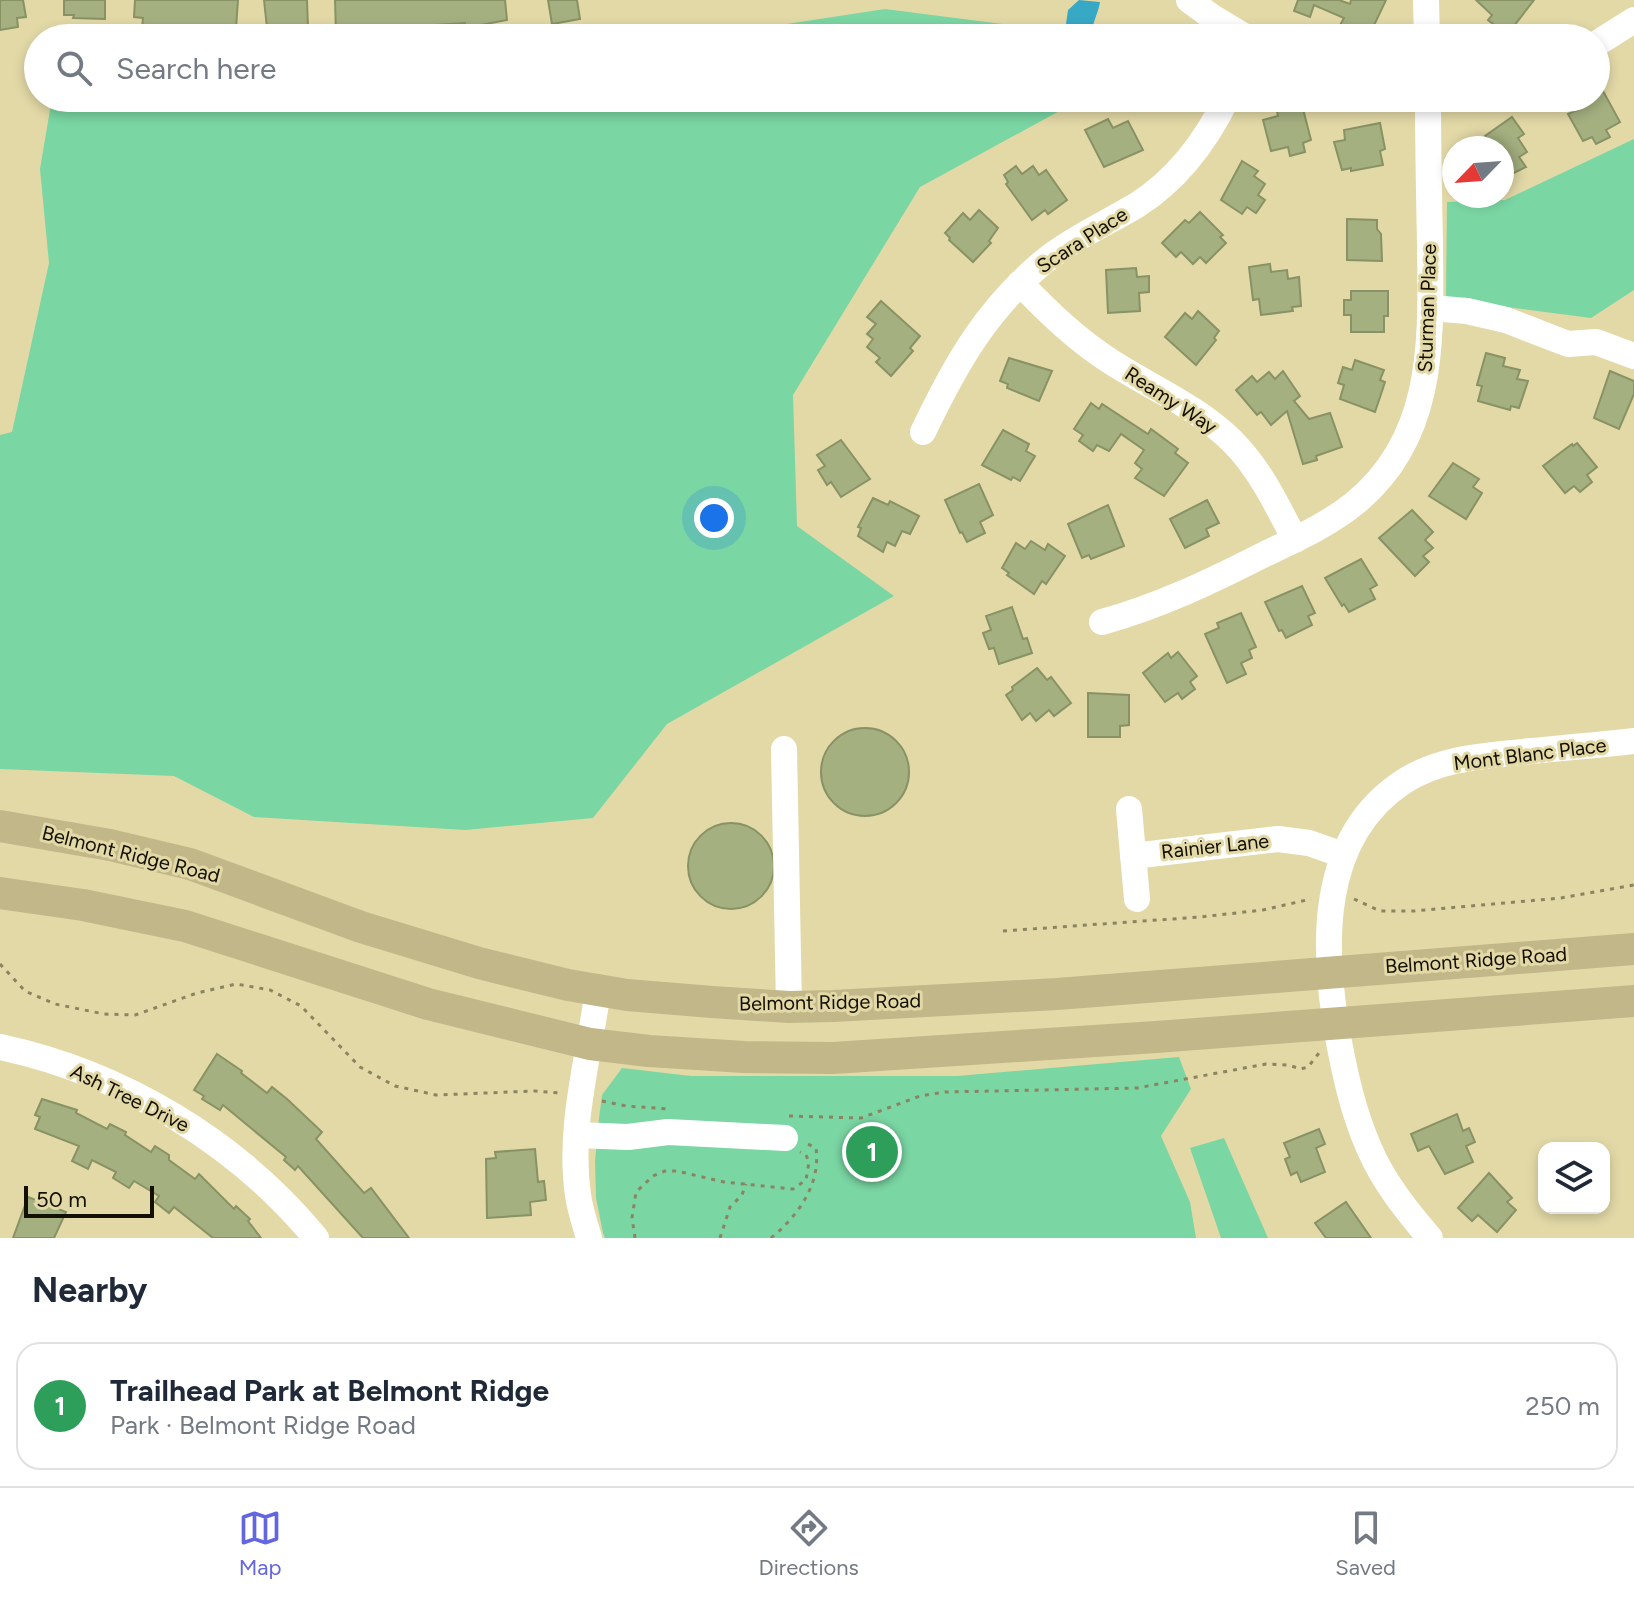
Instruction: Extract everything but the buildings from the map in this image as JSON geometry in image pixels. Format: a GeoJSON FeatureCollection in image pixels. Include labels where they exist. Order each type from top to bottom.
{"type":"FeatureCollection","features":[{"type":"Feature","properties":{"kind":"main road","name":"Belmont Ridge Road"},"geometry":{"type":"LineString","coordinates":[[0,826],[110,845],[190,864],[361,927],[479,963],[598,990],[656,998],[789,1007],[1057,994],[1634,949]]}},
{"type":"Feature","properties":{"kind":"main road"},"geometry":{"type":"LineString","coordinates":[[0,893],[83,905],[185,926],[428,1004],[590,1044],[649,1051],[833,1058],[1634,1001]]}},
{"type":"Feature","properties":{"kind":"street"},"geometry":{"type":"LineString","coordinates":[[1189,0],[1224,24]]}},
{"type":"Feature","properties":{"kind":"street"},"geometry":{"type":"LineString","coordinates":[[1426,0],[1427,24]]}},
{"type":"Feature","properties":{"kind":"street"},"geometry":{"type":"LineString","coordinates":[[1610,35],[1634,20]]}},
{"type":"Feature","properties":{"kind":"street","name":"Scara Place"},"geometry":{"type":"LineString","coordinates":[[923,432],[953,369],[973,337],[1020,283],[1072,242],[1138,204],[1164,185],[1205,138],[1219,112]]}},
{"type":"Feature","properties":{"kind":"street","name":"Sturman Place"},"geometry":{"type":"LineString","coordinates":[[1102,622],[1145,610],[1187,593],[1331,521],[1379,479],[1396,456],[1410,431],[1421,401],[1427,370],[1431,308],[1428,112]]}},
{"type":"Feature","properties":{"kind":"street","name":"Reamy Way"},"geometry":{"type":"LineString","coordinates":[[1020,283],[1084,343],[1206,418],[1233,442],[1267,487],[1295,540]]}},
{"type":"Feature","properties":{"kind":"street"},"geometry":{"type":"LineString","coordinates":[[1431,308],[1467,311],[1506,320],[1568,344],[1596,342],[1634,356]]}},
{"type":"Feature","properties":{"kind":"street","name":"Mont Blanc Place"},"geometry":{"type":"LineString","coordinates":[[1430,1238],[1385,1179],[1369,1149],[1349,1088],[1335,1023],[1329,971],[1328,929],[1332,897],[1343,855],[1366,814],[1405,781],[1429,769],[1475,757],[1634,741]]}},
{"type":"Feature","properties":{"kind":"street"},"geometry":{"type":"LineString","coordinates":[[784,749],[789,1007]]}},
{"type":"Feature","properties":{"kind":"street"},"geometry":{"type":"LineString","coordinates":[[1129,809],[1137,899]]}},
{"type":"Feature","properties":{"kind":"street","name":"Rainier Lane"},"geometry":{"type":"LineString","coordinates":[[1133,856],[1278,839],[1309,843],[1343,855]]}},
{"type":"Feature","properties":{"kind":"street"},"geometry":{"type":"LineString","coordinates":[[589,1238],[578,1196],[577,1135],[598,990]]}},
{"type":"Feature","properties":{"kind":"street","name":"Ash Tree Drive"},"geometry":{"type":"LineString","coordinates":[[0,1047],[38,1055],[80,1071],[179,1119],[224,1148],[266,1184],[316,1238]]}},
{"type":"Feature","properties":{"kind":"street"},"geometry":{"type":"LineString","coordinates":[[577,1135],[628,1137],[668,1132],[782,1138]]}},
{"type":"Feature","properties":{"kind":"path"},"geometry":{"type":"LineString","coordinates":[[635,1238],[632,1218],[636,1192],[653,1176],[677,1171],[712,1181],[793,1189],[806,1180],[809,1162],[806,1155],[799,1151],[778,1149],[782,1138],[802,1141],[816,1148],[817,1162],[810,1192],[771,1238]]}},
{"type":"Feature","properties":{"kind":"path"},"geometry":{"type":"LineString","coordinates":[[720,1238],[725,1217],[742,1195],[746,1184]]}},
{"type":"Feature","properties":{"kind":"green space"},"geometry":{"type":"Polygon","coordinates":[[[885,9],[1002,24],[787,24],[885,9]]]}},
{"type":"Feature","properties":{"kind":"green space"},"geometry":{"type":"Polygon","coordinates":[[[50,112],[1058,112],[920,187],[793,395],[797,526],[894,596],[667,724],[593,818],[465,830],[254,817],[174,776],[0,769],[0,435],[12,432],[49,263],[40,169],[50,112]]]}},
{"type":"Feature","properties":{"kind":"green space"},"geometry":{"type":"Polygon","coordinates":[[[1634,139],[1634,290],[1591,318],[1446,299],[1447,208],[1514,208],[1514,196],[1634,139]]]}},
{"type":"Feature","properties":{"kind":"green space"},"geometry":{"type":"Polygon","coordinates":[[[1179,1057],[1191,1089],[1161,1136],[1190,1202],[1196,1238],[605,1238],[603,1233],[596,1198],[599,1118],[602,1095],[622,1068],[691,1076],[957,1076],[1179,1057]]]}},
{"type":"Feature","properties":{"kind":"green space"},"geometry":{"type":"Polygon","coordinates":[[[1224,1138],[1268,1238],[1221,1238],[1190,1148],[1224,1138]]]}},
{"type":"Feature","properties":{"kind":"water"},"geometry":{"type":"Polygon","coordinates":[[[1079,0],[1100,2],[1094,24],[1066,24],[1068,10],[1079,0]]]}},
{"type":"Feature","properties":{"kind":"place","name":"Trailhead Park at Belmont Ridge"},"geometry":{"type":"Point","coordinates":[872,1152]}}]}
